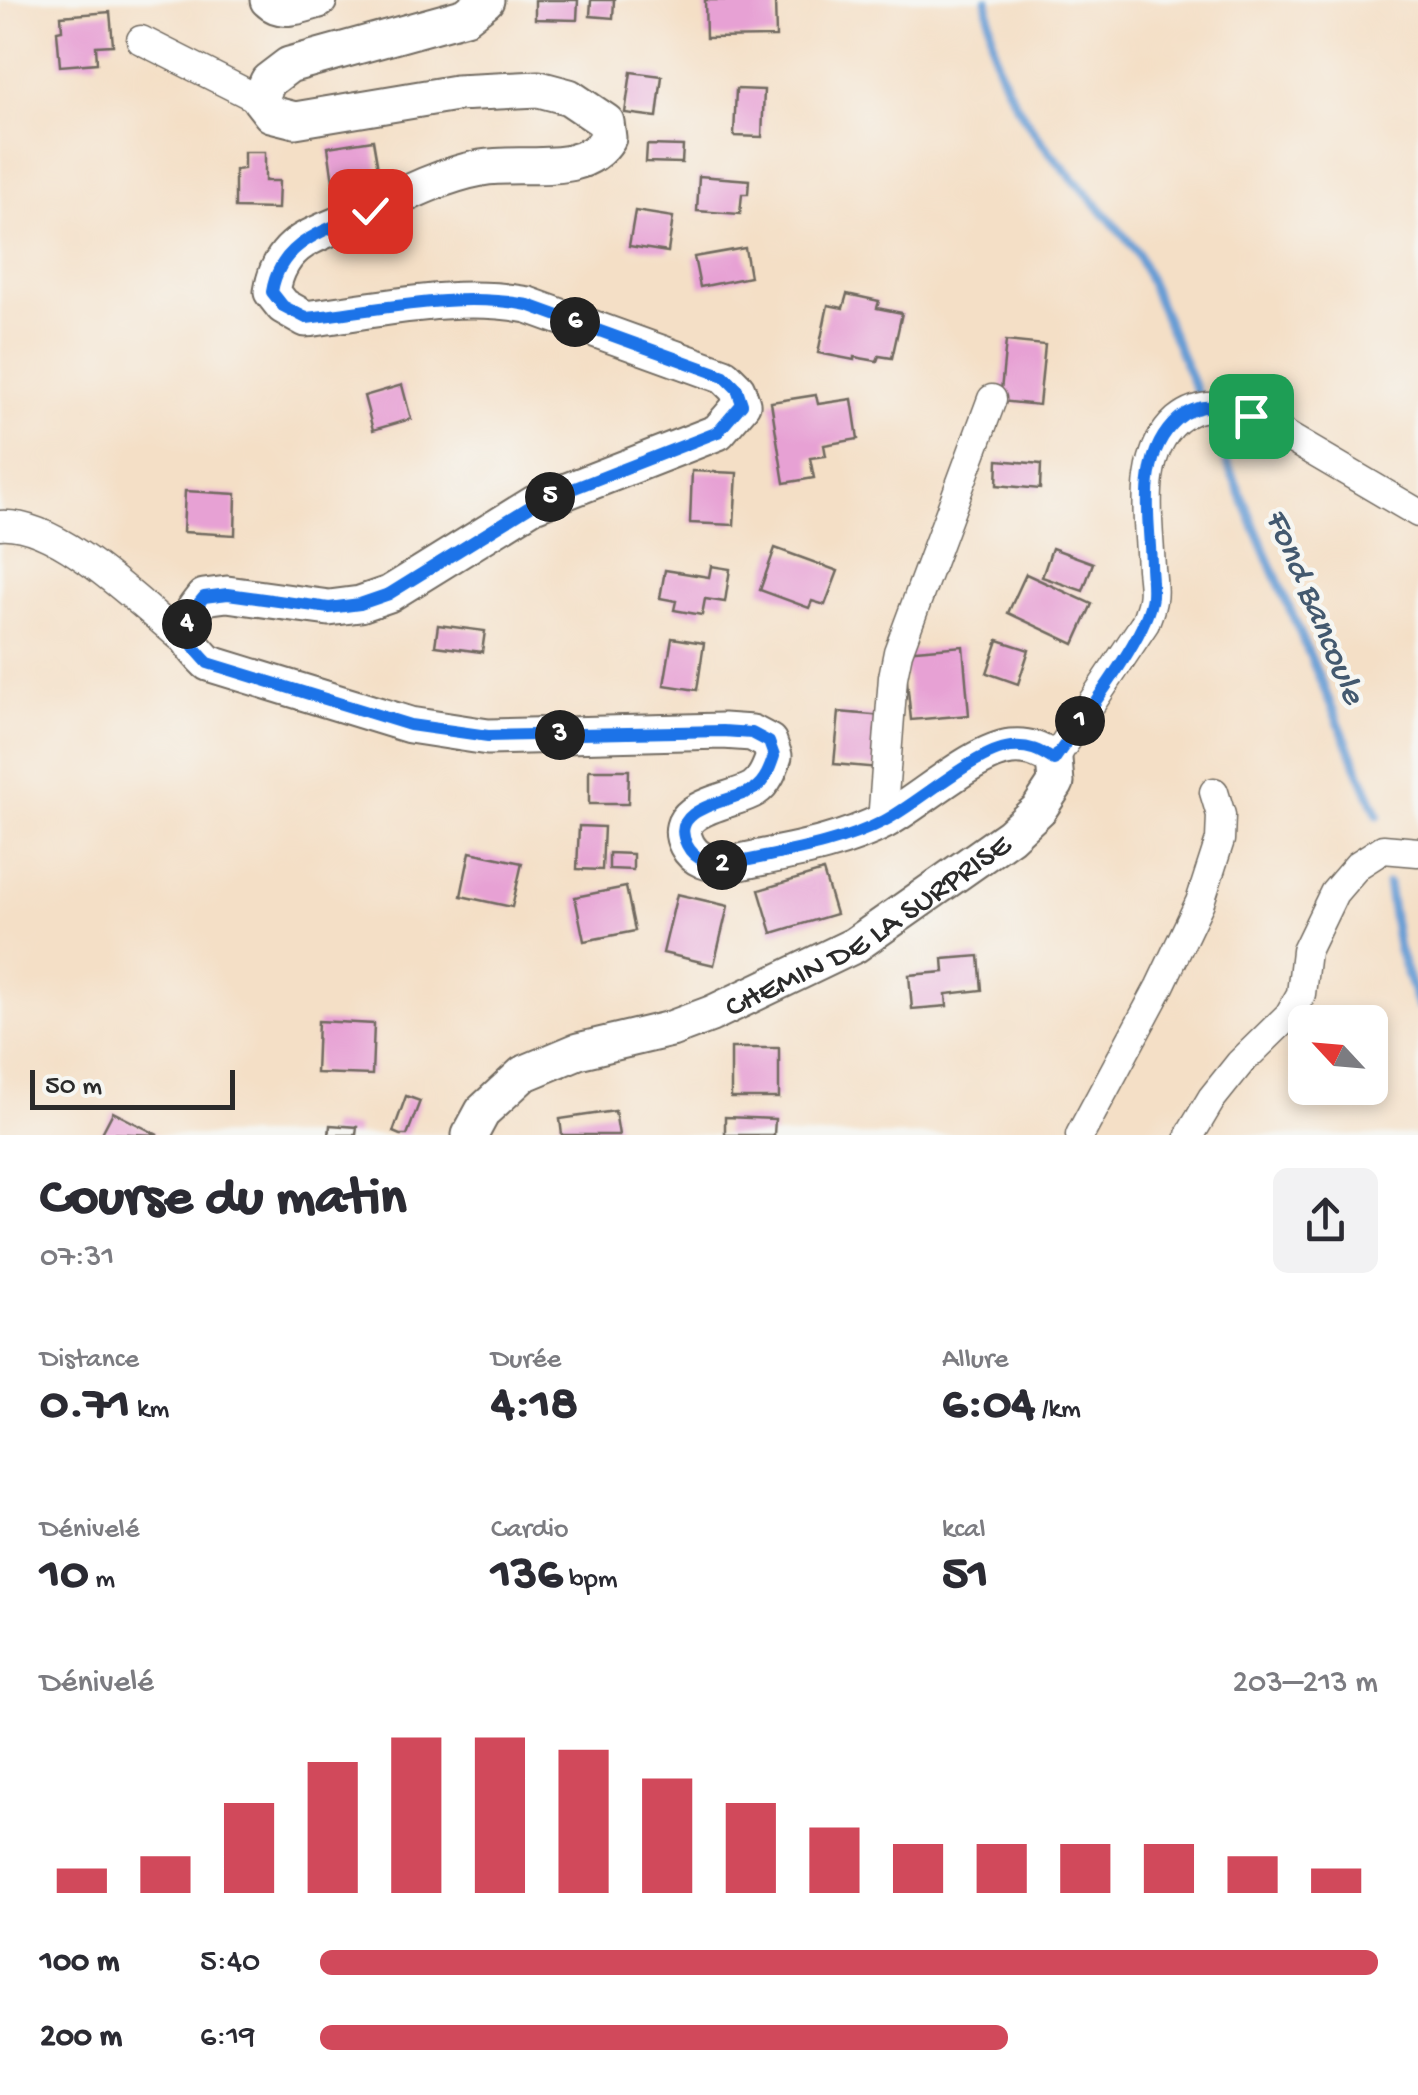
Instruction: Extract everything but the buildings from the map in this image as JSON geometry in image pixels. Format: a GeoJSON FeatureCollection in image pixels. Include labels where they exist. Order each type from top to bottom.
{"type":"FeatureCollection","features":[{"type":"Feature","properties":{"kind":"main road"},"geometry":{"type":"LineString","coordinates":[[268,0],[274,6],[292,8],[319,0]]}},
{"type":"Feature","properties":{"kind":"main road"},"geometry":{"type":"LineString","coordinates":[[486,0],[466,16],[289,65],[268,82],[260,100],[271,114],[295,120],[456,93],[539,89],[569,97],[606,122],[608,138],[600,153],[574,164],[520,163],[480,168],[440,180],[300,242],[276,270],[272,292],[283,306],[306,318],[468,299],[528,305],[724,376],[737,389],[742,404],[718,432],[534,504],[389,594],[360,604],[329,608],[228,594],[204,597],[188,616],[190,645],[208,663],[410,725],[488,736],[752,733],[769,742],[774,756],[768,774],[756,788],[693,813],[685,825],[684,840],[694,856],[709,863],[726,865],[832,842],[882,822],[982,758],[1008,747],[1034,747],[1054,760]]}},
{"type":"Feature","properties":{"kind":"main road","name":"CHEMIN DE LA SURPRISE"},"geometry":{"type":"LineString","coordinates":[[470,1135],[483,1112],[523,1074],[578,1051],[671,1029],[711,1014],[854,946],[1010,836],[1039,809],[1056,782],[1054,760]]}},
{"type":"Feature","properties":{"kind":"street"},"geometry":{"type":"LineString","coordinates":[[141,40],[260,100]]}},
{"type":"Feature","properties":{"kind":"street"},"geometry":{"type":"LineString","coordinates":[[882,822],[898,652],[992,399]]}},
{"type":"Feature","properties":{"kind":"street"},"geometry":{"type":"LineString","coordinates":[[1054,760],[1144,623],[1152,599],[1148,474],[1156,447],[1167,429],[1184,414],[1206,406],[1228,406],[1418,513]]}},
{"type":"Feature","properties":{"kind":"street"},"geometry":{"type":"LineString","coordinates":[[0,525],[14,524],[43,532],[68,546],[190,645]]}},
{"type":"Feature","properties":{"kind":"street"},"geometry":{"type":"LineString","coordinates":[[1080,1135],[1200,902],[1220,840],[1221,815],[1214,792]]}},
{"type":"Feature","properties":{"kind":"street"},"geometry":{"type":"LineString","coordinates":[[1190,1135],[1212,1098],[1240,1063],[1295,1005],[1305,977],[1306,950],[1334,894],[1358,865],[1383,849],[1418,852]]}},
{"type":"Feature","properties":{"kind":"waterway","name":"Fond Bancoule"},"geometry":{"type":"LineString","coordinates":[[987,0],[996,60],[1025,119],[1137,252],[1378,815]]}},
{"type":"Feature","properties":{"kind":"waterway","name":"Fond Bancoule"},"geometry":{"type":"LineString","coordinates":[[1388,884],[1398,948],[1418,1006]]}},
{"type":"Feature","properties":{"kind":"route"},"geometry":{"type":"LineString","coordinates":[[370,211],[300,242],[276,270],[272,292],[283,306],[306,318],[468,299],[528,305],[724,376],[737,389],[742,404],[734,418],[718,432],[534,504],[389,594],[360,604],[329,608],[228,594],[204,597],[188,616],[190,645],[208,663],[410,725],[488,736],[752,733],[769,742],[774,756],[768,774],[756,788],[693,813],[685,825],[684,840],[694,856],[709,863],[726,865],[832,842],[882,822],[982,758],[1008,747],[1034,747],[1054,760],[1124,656],[1144,623],[1152,599],[1148,474],[1156,447],[1167,429],[1184,414],[1206,406],[1228,406],[1251,416]]}}]}
